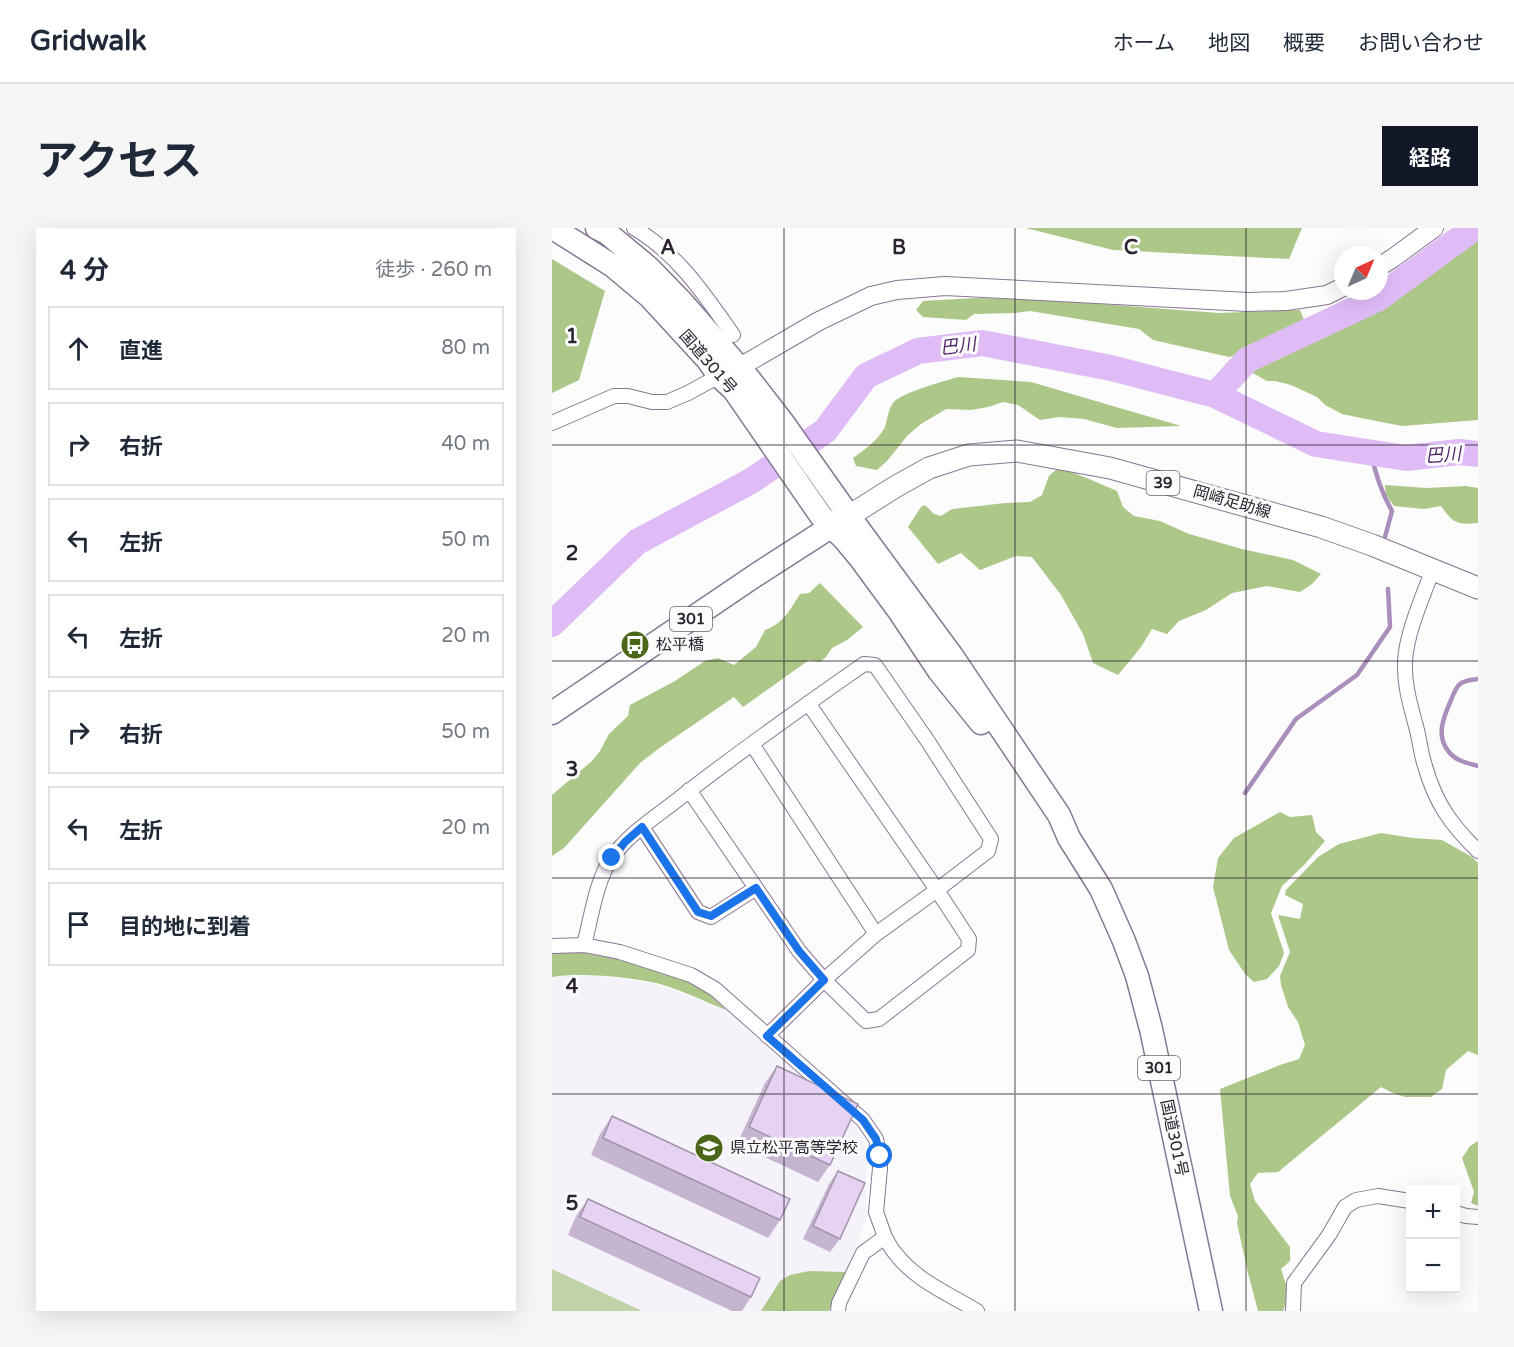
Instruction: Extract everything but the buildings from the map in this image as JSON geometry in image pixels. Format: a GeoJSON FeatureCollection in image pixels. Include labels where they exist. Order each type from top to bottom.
{"type":"FeatureCollection","features":[{"type":"Feature","properties":{"kind":"highway","name":"国道301号"},"geometry":{"type":"LineString","coordinates":[[553,228],[613,266],[650,297],[707,359],[736,378]]}},
{"type":"Feature","properties":{"kind":"highway","name":"国道301号"},"geometry":{"type":"LineString","coordinates":[[604,230],[648,267],[682,302],[835,516],[845,540],[861,558],[939,671],[1004,752],[1057,826],[1069,838],[1101,889],[1137,976],[1151,1029],[1211,1311]]}},
{"type":"Feature","properties":{"kind":"highway","name":"301"},"geometry":{"type":"LineString","coordinates":[[552,713],[756,575],[835,516]]}},
{"type":"Feature","properties":{"kind":"main road"},"geometry":{"type":"LineString","coordinates":[[1388,262],[1434,228]]}},
{"type":"Feature","properties":{"kind":"main road"},"geometry":{"type":"LineString","coordinates":[[736,378],[819,321],[871,296],[897,290],[945,286],[1248,302],[1286,301],[1317,297],[1334,292]]}},
{"type":"Feature","properties":{"kind":"main road","name":"岡崎足助線"},"geometry":{"type":"LineString","coordinates":[[835,516],[929,468],[969,455],[1017,451],[1110,468],[1322,527],[1478,588]]}},
{"type":"Feature","properties":{"kind":"street"},"geometry":{"type":"LineString","coordinates":[[634,228],[646,235],[676,261],[698,285],[733,335]]}},
{"type":"Feature","properties":{"kind":"street"},"geometry":{"type":"LineString","coordinates":[[682,302],[698,285]]}},
{"type":"Feature","properties":{"kind":"street"},"geometry":{"type":"LineString","coordinates":[[552,423],[614,396],[667,402],[736,378]]}},
{"type":"Feature","properties":{"kind":"street"},"geometry":{"type":"LineString","coordinates":[[1433,569],[1412,629],[1405,661],[1407,694],[1425,766],[1443,810],[1451,823],[1478,851]]}},
{"type":"Feature","properties":{"kind":"street"},"geometry":{"type":"LineString","coordinates":[[584,945],[602,874],[625,842],[690,790],[808,703],[864,664],[875,665],[991,839],[988,851],[876,934],[824,980],[767,1036]]}},
{"type":"Feature","properties":{"kind":"street"},"geometry":{"type":"LineString","coordinates":[[690,790],[799,951],[824,980],[867,1021],[879,1019],[968,951],[969,939],[808,703]]}},
{"type":"Feature","properties":{"kind":"street"},"geometry":{"type":"LineString","coordinates":[[752,744],[876,934]]}},
{"type":"Feature","properties":{"kind":"street"},"geometry":{"type":"LineString","coordinates":[[642,827],[698,912],[711,916],[756,888]]}},
{"type":"Feature","properties":{"kind":"street"},"geometry":{"type":"LineString","coordinates":[[552,946],[584,945],[620,952],[691,975],[715,989],[863,1120],[876,1139],[880,1156],[876,1212],[885,1237],[894,1253],[908,1268],[923,1279],[977,1311]]}},
{"type":"Feature","properties":{"kind":"street"},"geometry":{"type":"LineString","coordinates":[[1293,1311],[1294,1283],[1329,1235],[1345,1207],[1356,1200],[1378,1196],[1406,1200]]}},
{"type":"Feature","properties":{"kind":"street"},"geometry":{"type":"LineString","coordinates":[[1460,1214],[1478,1217]]}},
{"type":"Feature","properties":{"kind":"street"},"geometry":{"type":"LineString","coordinates":[[838,1311],[838,1303],[863,1253],[885,1237]]}},
{"type":"Feature","properties":{"kind":"shaded area","name":"県立松平高等学校"},"geometry":{"type":"Polygon","coordinates":[[[564,975],[613,977],[661,985],[726,1010],[852,1121],[863,1139],[869,1158],[866,1181],[868,1215],[846,1272],[809,1271],[780,1281],[761,1311],[552,1311],[552,977],[564,975]]]}},
{"type":"Feature","properties":{"kind":"green space"},"geometry":{"type":"Polygon","coordinates":[[[1026,228],[1302,228],[1289,259],[1113,250],[1026,228]]]}},
{"type":"Feature","properties":{"kind":"green space"},"geometry":{"type":"Polygon","coordinates":[[[1478,232],[1478,420],[1402,426],[1342,414],[1325,405],[1317,397],[1291,385],[1267,381],[1251,372],[1253,367],[1266,362],[1307,336],[1390,299],[1478,232]]]}},
{"type":"Feature","properties":{"kind":"green space"},"geometry":{"type":"Polygon","coordinates":[[[552,259],[605,291],[579,380],[552,393],[552,259]]]}},
{"type":"Feature","properties":{"kind":"green space"},"geometry":{"type":"Polygon","coordinates":[[[976,298],[1048,300],[1219,313],[1300,310],[1305,322],[1251,352],[1229,357],[1153,340],[1139,329],[1030,311],[974,314],[966,320],[923,317],[916,310],[923,301],[976,298]]]}},
{"type":"Feature","properties":{"kind":"green space"},"geometry":{"type":"Polygon","coordinates":[[[958,377],[1031,382],[1181,426],[1117,428],[1084,419],[1059,417],[1040,420],[1018,405],[1003,402],[971,410],[946,409],[908,435],[877,470],[856,466],[853,458],[881,433],[891,406],[897,399],[958,377]]]}},
{"type":"Feature","properties":{"kind":"green space"},"geometry":{"type":"Polygon","coordinates":[[[1059,467],[1117,491],[1123,507],[1134,516],[1160,521],[1189,534],[1242,549],[1293,560],[1321,574],[1300,592],[1267,586],[1232,593],[1206,610],[1179,621],[1167,634],[1152,629],[1141,647],[1118,675],[1093,663],[1083,634],[1061,595],[1032,557],[1016,556],[980,570],[961,553],[938,564],[908,527],[921,507],[925,505],[934,514],[941,516],[952,509],[1030,502],[1042,495],[1049,476],[1059,467]]]}},
{"type":"Feature","properties":{"kind":"green space"},"geometry":{"type":"Polygon","coordinates":[[[1385,485],[1478,488],[1478,523],[1456,522],[1441,506],[1424,509],[1394,506],[1386,495],[1385,485]]]}},
{"type":"Feature","properties":{"kind":"green space"},"geometry":{"type":"Polygon","coordinates":[[[820,583],[863,627],[832,648],[820,662],[809,660],[743,707],[734,697],[658,749],[640,763],[564,848],[552,856],[552,795],[592,761],[609,734],[628,716],[630,705],[675,681],[705,661],[718,658],[734,665],[756,647],[765,630],[786,616],[800,594],[809,593],[820,583]]]}},
{"type":"Feature","properties":{"kind":"green space"},"geometry":{"type":"Polygon","coordinates":[[[1280,812],[1290,817],[1312,815],[1316,832],[1325,841],[1282,886],[1271,913],[1284,953],[1279,966],[1267,979],[1254,982],[1245,974],[1229,950],[1213,887],[1218,858],[1234,838],[1280,812]]]}},
{"type":"Feature","properties":{"kind":"green space"},"geometry":{"type":"Polygon","coordinates":[[[1381,833],[1442,840],[1472,857],[1478,863],[1478,1055],[1468,1051],[1446,1070],[1442,1089],[1431,1097],[1405,1097],[1381,1087],[1278,1172],[1258,1173],[1250,1184],[1255,1201],[1290,1247],[1290,1261],[1281,1269],[1289,1294],[1283,1311],[1258,1311],[1237,1223],[1238,1216],[1230,1196],[1220,1089],[1299,1059],[1305,1045],[1298,1022],[1288,1007],[1281,985],[1280,976],[1290,952],[1278,915],[1300,919],[1303,904],[1285,895],[1286,890],[1318,857],[1339,844],[1381,833]]]}},
{"type":"Feature","properties":{"kind":"green space"},"geometry":{"type":"Polygon","coordinates":[[[562,952],[617,959],[686,979],[708,993],[726,1010],[676,989],[648,981],[591,975],[552,977],[552,953],[562,952]]]}},
{"type":"Feature","properties":{"kind":"green space"},"geometry":{"type":"Polygon","coordinates":[[[1478,1141],[1478,1206],[1471,1203],[1474,1192],[1462,1158],[1470,1146],[1478,1141]]]}},
{"type":"Feature","properties":{"kind":"green space"},"geometry":{"type":"Polygon","coordinates":[[[552,1269],[642,1311],[552,1311],[552,1269]]]}},
{"type":"Feature","properties":{"kind":"green space"},"geometry":{"type":"Polygon","coordinates":[[[809,1271],[846,1272],[829,1311],[761,1311],[780,1281],[790,1275],[809,1271]]]}},
{"type":"Feature","properties":{"kind":"waterway"},"geometry":{"type":"LineString","coordinates":[[1215,395],[1247,360],[1377,299],[1474,228]]}},
{"type":"Feature","properties":{"kind":"waterway","name":"巴川"},"geometry":{"type":"LineString","coordinates":[[552,624],[637,542],[751,481],[825,431],[866,376],[918,351],[982,343],[1111,368],[1215,395],[1316,444],[1406,458],[1459,452],[1478,454]]}},
{"type":"Feature","properties":{"kind":"waterway"},"geometry":{"type":"LineString","coordinates":[[1371,452],[1379,482],[1392,511],[1385,537]]}},
{"type":"Feature","properties":{"kind":"waterway"},"geometry":{"type":"LineString","coordinates":[[1245,793],[1296,719],[1357,675],[1390,627],[1388,589]]}},
{"type":"Feature","properties":{"kind":"waterway"},"geometry":{"type":"LineString","coordinates":[[1478,679],[1464,682],[1457,687],[1442,726],[1442,739],[1452,755],[1478,766]]}},
{"type":"Feature","properties":{"kind":"place","name":"松平橋"},"geometry":{"type":"Point","coordinates":[635,645]}},
{"type":"Feature","properties":{"kind":"place","name":"県立松平高等学校"},"geometry":{"type":"Point","coordinates":[709,1148]}},
{"type":"Feature","properties":{"kind":"route"},"geometry":{"type":"LineString","coordinates":[[612,858],[642,827],[698,912],[711,916],[756,888],[799,951],[824,980],[767,1036],[863,1120],[876,1139],[880,1156]]}}]}
